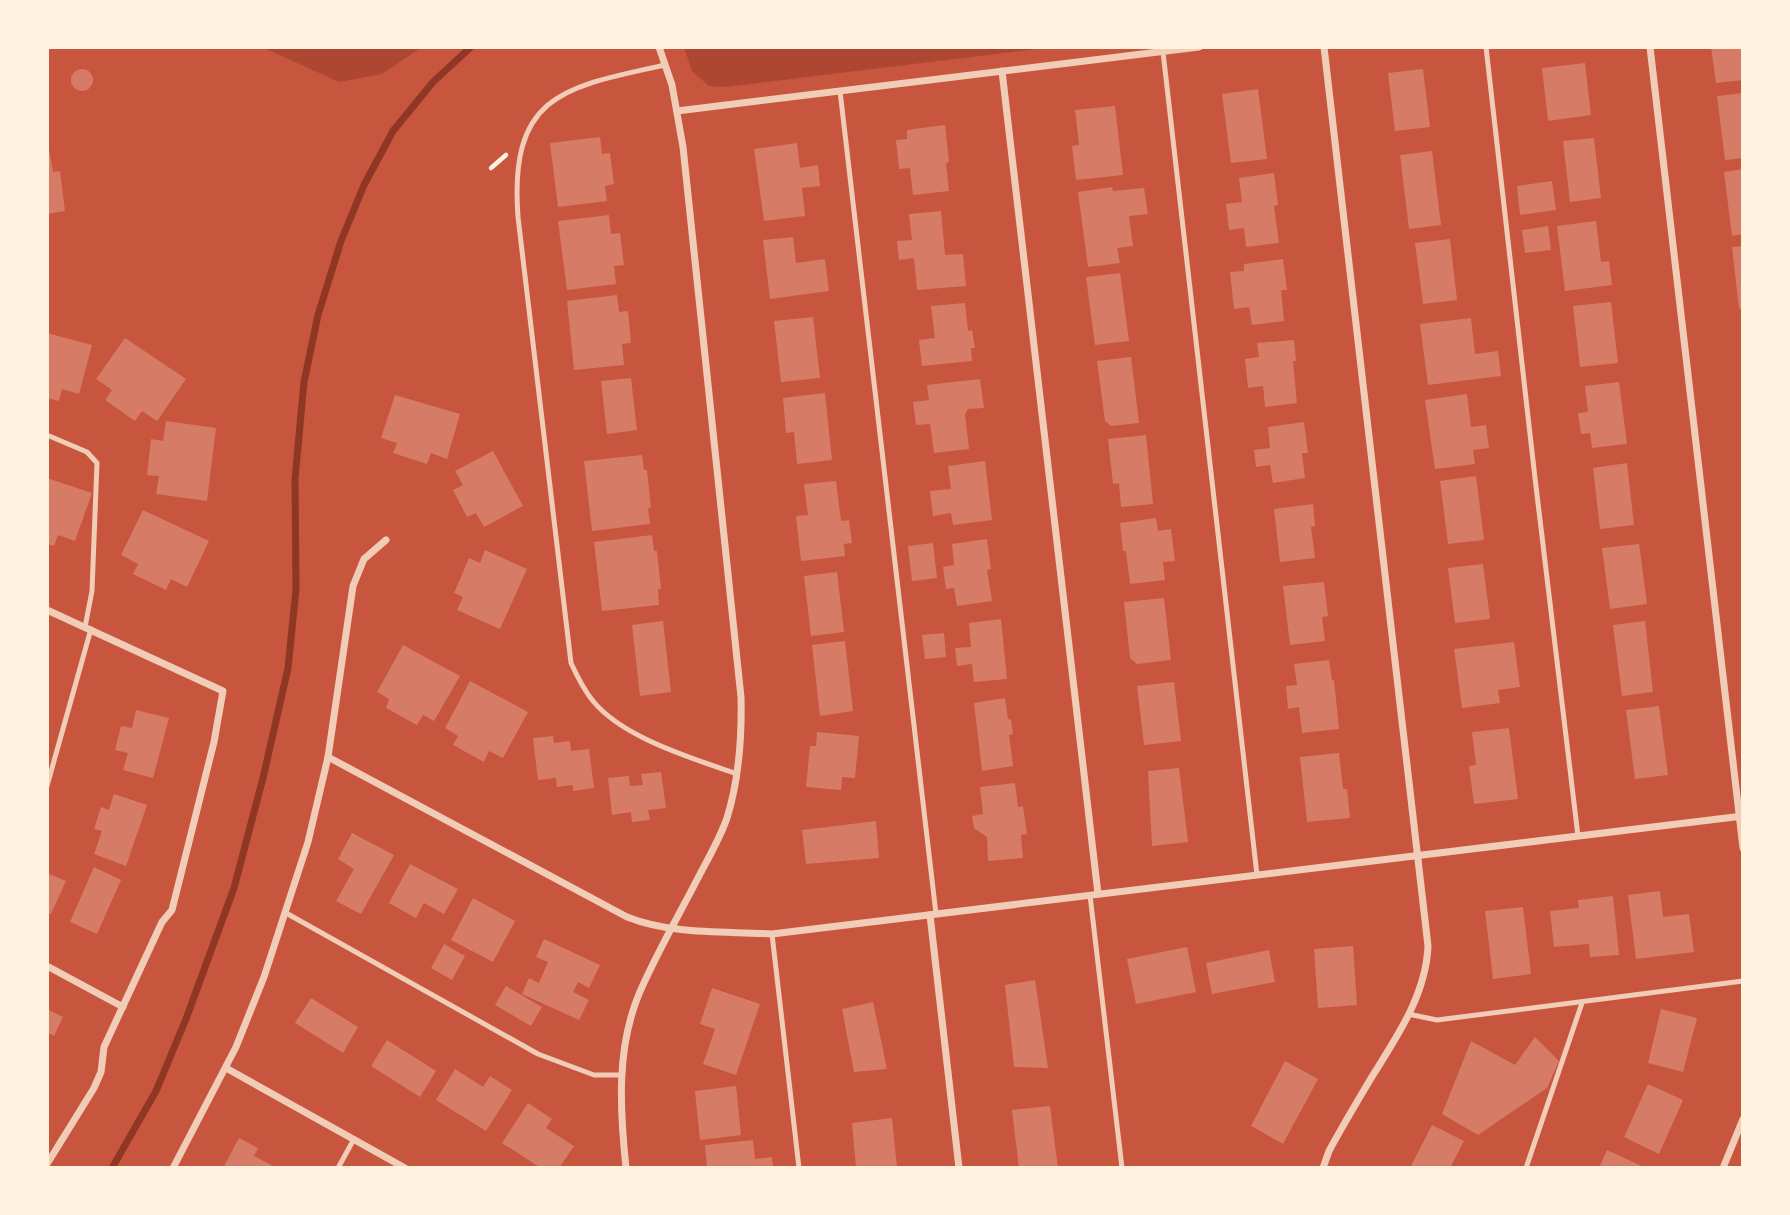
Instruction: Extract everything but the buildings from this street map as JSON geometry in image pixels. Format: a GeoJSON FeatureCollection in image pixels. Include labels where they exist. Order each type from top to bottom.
{"type":"FeatureCollection","features":[{"type":"Feature","properties":{"kind":"street"},"geometry":{"type":"LineString","coordinates":[[626,1168],[621,1122],[626,1040],[638,996],[726,819],[737,774],[742,731],[741,697],[683,147],[677,111],[659,47]]}},
{"type":"Feature","properties":{"kind":"street"},"geometry":{"type":"LineString","coordinates":[[677,111],[1199,47]]}},
{"type":"Feature","properties":{"kind":"street"},"geometry":{"type":"LineString","coordinates":[[1323,1168],[1329,1151],[1423,983],[1428,946],[1324,47]]}},
{"type":"Feature","properties":{"kind":"street"},"geometry":{"type":"LineString","coordinates":[[1650,47],[1743,848]]}},
{"type":"Feature","properties":{"kind":"street"},"geometry":{"type":"LineString","coordinates":[[1002,71],[1094,894]]}},
{"type":"Feature","properties":{"kind":"street"},"geometry":{"type":"LineString","coordinates":[[173,1168],[226,1068],[264,977],[286,913],[308,842],[328,757],[353,586],[364,559],[386,540]]}},
{"type":"Feature","properties":{"kind":"street"},"geometry":{"type":"LineString","coordinates":[[47,610],[223,691],[214,742],[172,910],[162,922],[104,1048],[101,1072],[94,1088],[47,1164]]}},
{"type":"Feature","properties":{"kind":"street"},"geometry":{"type":"LineString","coordinates":[[328,757],[648,926],[772,934],[1741,816]]}},
{"type":"Feature","properties":{"kind":"street"},"geometry":{"type":"LineString","coordinates":[[933,914],[959,1168]]}},
{"type":"Feature","properties":{"kind":"street"},"geometry":{"type":"LineString","coordinates":[[47,966],[123,1007]]}},
{"type":"Feature","properties":{"kind":"street"},"geometry":{"type":"LineString","coordinates":[[226,1068],[405,1168]]}},
{"type":"Feature","properties":{"kind":"street"},"geometry":{"type":"LineString","coordinates":[[1723,1168],[1743,1119]]}},
{"type":"Feature","properties":{"kind":"street"},"geometry":{"type":"LineString","coordinates":[[1733,1146],[1743,1144]]}},
{"type":"Feature","properties":{"kind":"lane"},"geometry":{"type":"LineString","coordinates":[[1486,47],[1578,836]]}},
{"type":"Feature","properties":{"kind":"lane"},"geometry":{"type":"LineString","coordinates":[[1163,52],[1257,875]]}},
{"type":"Feature","properties":{"kind":"lane"},"geometry":{"type":"LineString","coordinates":[[665,65],[586,83],[568,91],[541,112],[523,137],[519,151],[516,176],[517,217],[571,663],[593,702],[624,727],[737,774]]}},
{"type":"Feature","properties":{"kind":"lane"},"geometry":{"type":"LineString","coordinates":[[840,91],[933,914]]}},
{"type":"Feature","properties":{"kind":"lane"},"geometry":{"type":"LineString","coordinates":[[47,435],[88,452],[97,463],[88,628],[47,786]]}},
{"type":"Feature","properties":{"kind":"lane"},"geometry":{"type":"LineString","coordinates":[[47,758],[57,744]]}},
{"type":"Feature","properties":{"kind":"lane"},"geometry":{"type":"LineString","coordinates":[[1094,894],[1122,1168]]}},
{"type":"Feature","properties":{"kind":"lane"},"geometry":{"type":"LineString","coordinates":[[286,913],[538,1054],[594,1074],[622,1075]]}},
{"type":"Feature","properties":{"kind":"lane"},"geometry":{"type":"LineString","coordinates":[[772,934],[799,1168]]}},
{"type":"Feature","properties":{"kind":"lane"},"geometry":{"type":"LineString","coordinates":[[1408,1014],[1437,1020],[1743,981]]}},
{"type":"Feature","properties":{"kind":"lane"},"geometry":{"type":"LineString","coordinates":[[1527,1168],[1582,1003]]}},
{"type":"Feature","properties":{"kind":"lane"},"geometry":{"type":"LineString","coordinates":[[338,1168],[354,1139]]}},
{"type":"Feature","properties":{"kind":"shaded area"},"geometry":{"type":"Polygon","coordinates":[[[262,47],[422,47],[382,74],[339,82],[262,47]]]}},
{"type":"Feature","properties":{"kind":"shaded area"},"geometry":{"type":"Polygon","coordinates":[[[684,47],[1052,47],[726,87],[709,86],[692,71],[684,47]]]}},
{"type":"Feature","properties":{"kind":"waterway"},"geometry":{"type":"LineString","coordinates":[[112,1168],[156,1091],[186,1019],[234,888],[263,778],[288,668],[296,589],[295,479],[304,382],[318,315],[341,241],[364,185],[393,131],[433,82],[471,47]]}}]}
